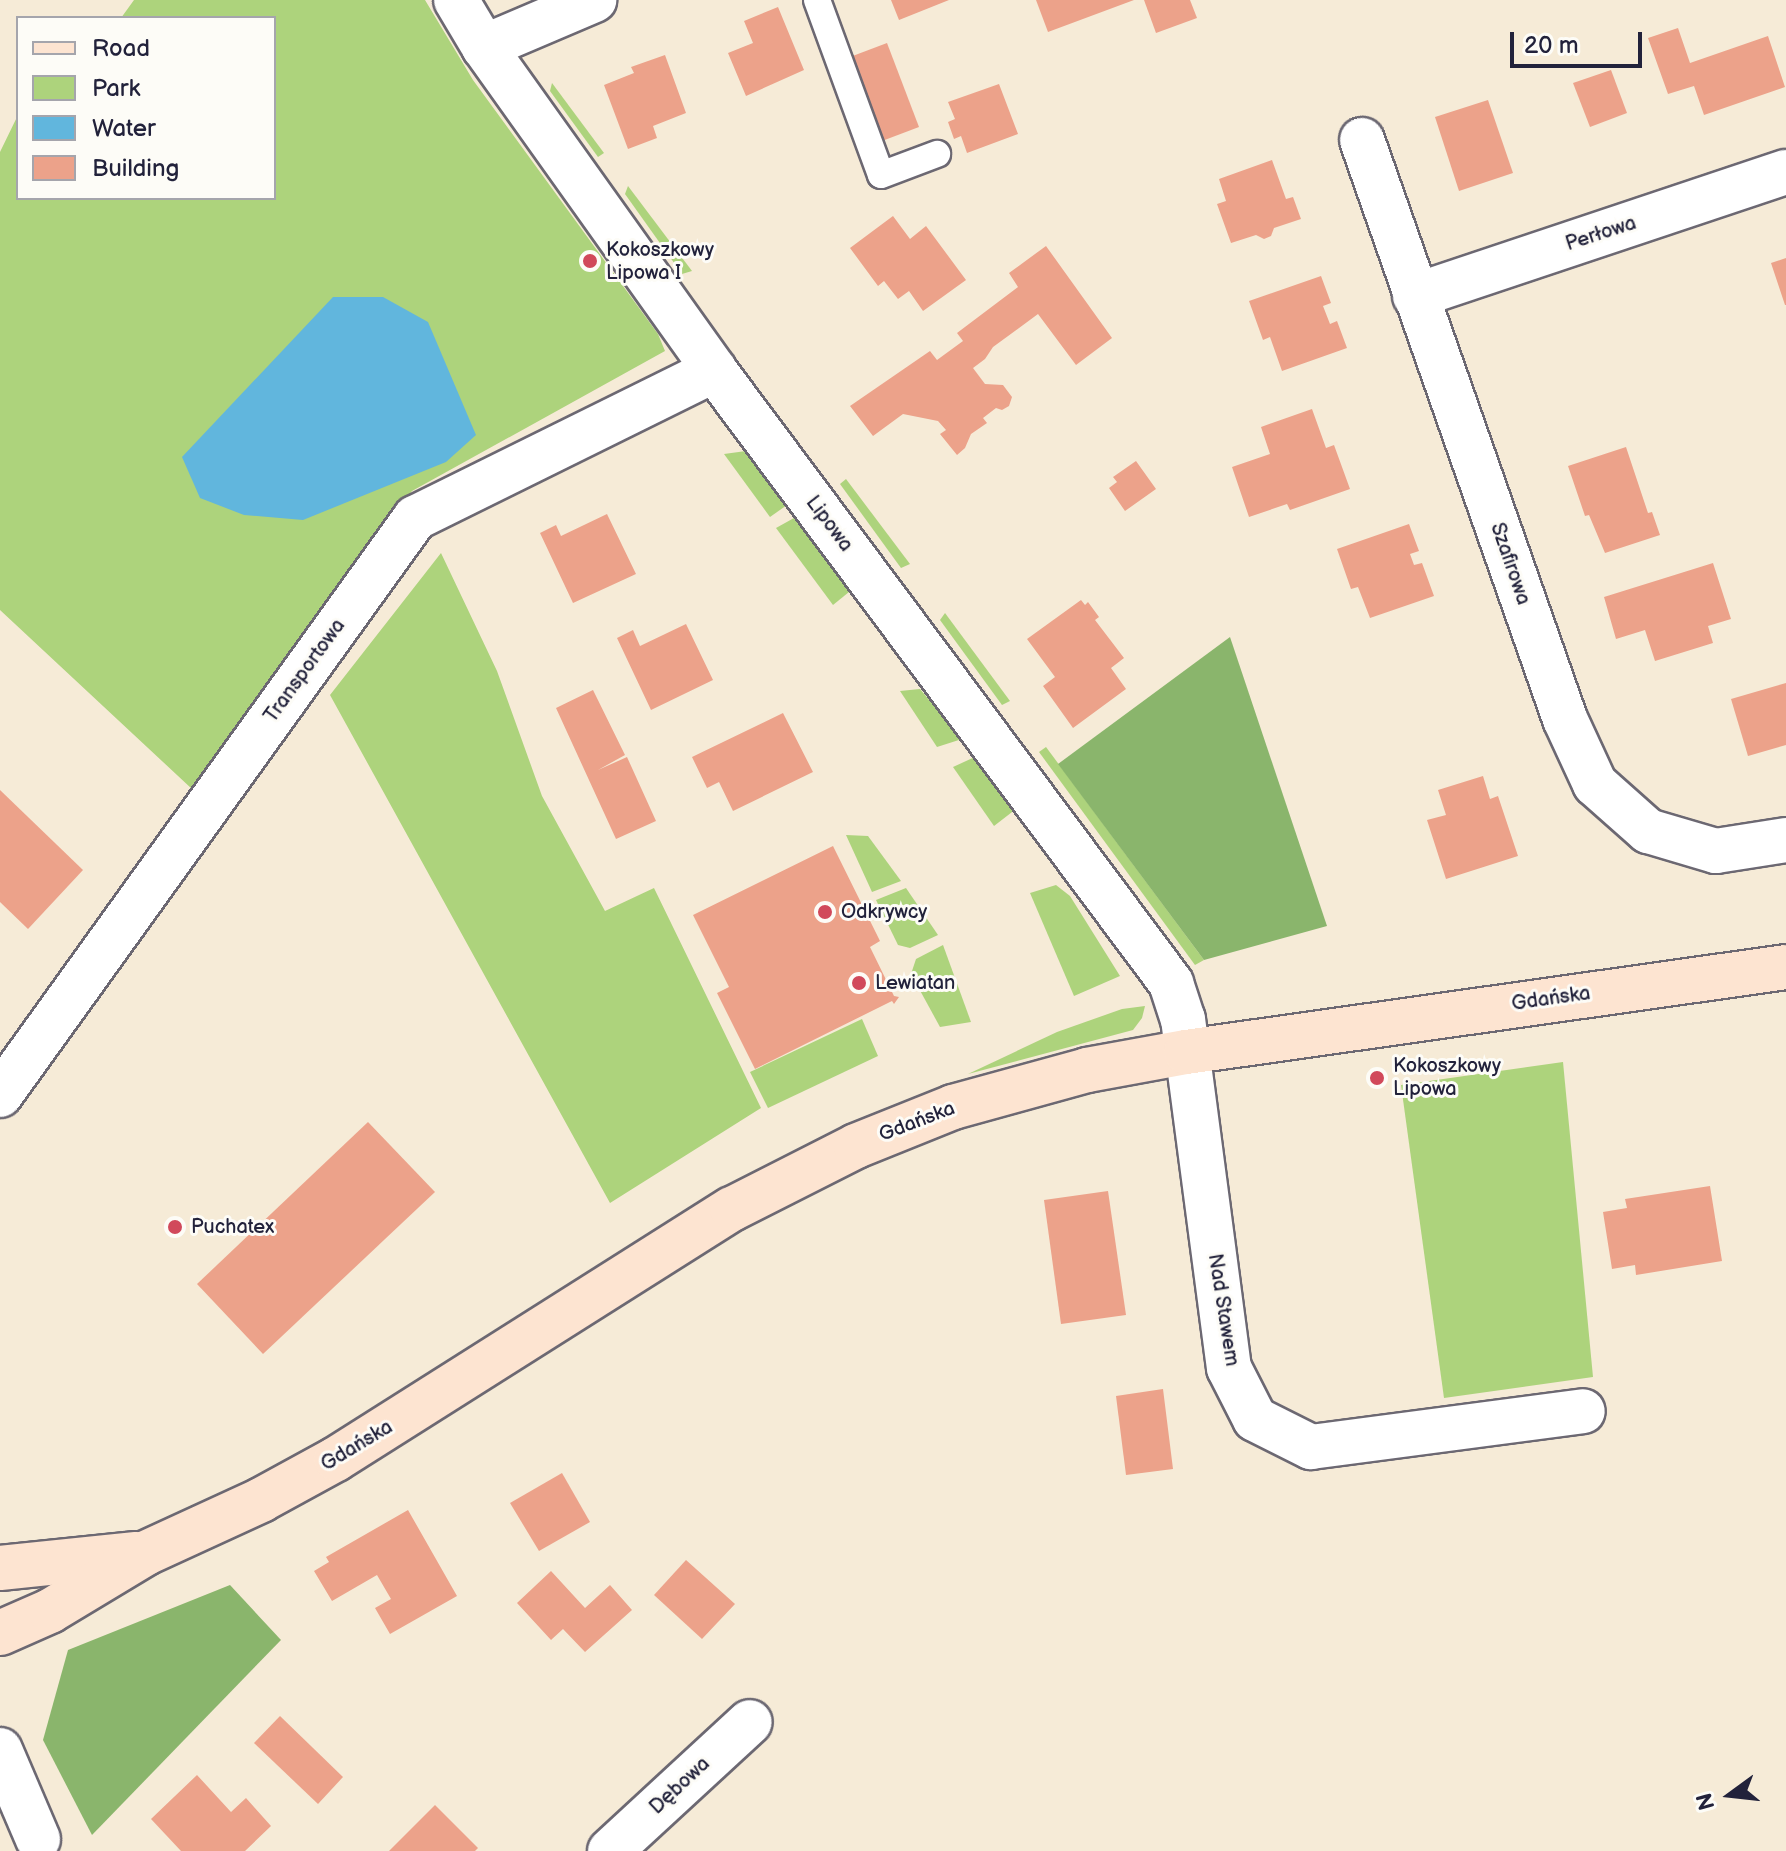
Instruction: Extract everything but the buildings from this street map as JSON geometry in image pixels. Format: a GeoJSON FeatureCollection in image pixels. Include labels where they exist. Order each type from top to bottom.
{"type":"FeatureCollection","features":[{"type":"Feature","properties":{"kind":"main road","name":"Gdańska"},"geometry":{"type":"LineString","coordinates":[[0,1633],[50,1611],[146,1553],[261,1500],[336,1459],[665,1249],[801,1172],[856,1146],[966,1103],[1087,1070],[1186,1052],[1786,967]]}},
{"type":"Feature","properties":{"kind":"main road","name":"Gdańska"},"geometry":{"type":"LineString","coordinates":[[0,1568],[146,1553]]}},
{"type":"Feature","properties":{"kind":"street","name":"Lipowa"},"geometry":{"type":"LineString","coordinates":[[456,0],[484,47],[714,370],[1171,983],[1183,1019],[1186,1052]]}},
{"type":"Feature","properties":{"kind":"street"},"geometry":{"type":"LineString","coordinates":[[484,47],[594,0]]}},
{"type":"Feature","properties":{"kind":"street","name":"Szafirowa"},"geometry":{"type":"LineString","coordinates":[[1362,140],[1565,719],[1595,784],[1648,831],[1716,851],[1786,840]]}},
{"type":"Feature","properties":{"kind":"street","name":"Perłowa"},"geometry":{"type":"LineString","coordinates":[[1415,296],[1786,172]]}},
{"type":"Feature","properties":{"kind":"street","name":"Transportowa"},"geometry":{"type":"LineString","coordinates":[[0,1095],[415,518],[714,370]]}},
{"type":"Feature","properties":{"kind":"street","name":"Nad Stawem"},"geometry":{"type":"LineString","coordinates":[[1186,1052],[1229,1368],[1255,1419],[1311,1447],[1583,1411]]}},
{"type":"Feature","properties":{"kind":"street","name":"Dębowa"},"geometry":{"type":"LineString","coordinates":[[610,1851],[750,1722]]}},
{"type":"Feature","properties":{"kind":"street"},"geometry":{"type":"LineString","coordinates":[[0,1750],[39,1847]]}},
{"type":"Feature","properties":{"kind":"street"},"geometry":{"type":"LineString","coordinates":[[0,1808],[39,1847]]}},
{"type":"Feature","properties":{"kind":"lane"},"geometry":{"type":"LineString","coordinates":[[817,0],[881,175],[937,154]]}},
{"type":"Feature","properties":{"kind":"green space"},"geometry":{"type":"Polygon","coordinates":[[[134,0],[425,0],[473,80],[658,334],[665,351],[412,491],[192,789],[0,610],[0,152],[16,119],[16,200],[276,200],[276,16],[122,16],[134,0]]]}},
{"type":"Feature","properties":{"kind":"green space"},"geometry":{"type":"Polygon","coordinates":[[[552,83],[604,153],[598,157],[550,91],[552,83]]]}},
{"type":"Feature","properties":{"kind":"green space"},"geometry":{"type":"Polygon","coordinates":[[[628,186],[692,271],[682,274],[625,194],[628,186]]]}},
{"type":"Feature","properties":{"kind":"green space"},"geometry":{"type":"Polygon","coordinates":[[[746,451],[787,505],[770,517],[724,454],[746,451]]]}},
{"type":"Feature","properties":{"kind":"green space"},"geometry":{"type":"Polygon","coordinates":[[[846,479],[910,564],[901,568],[840,484],[846,479]]]}},
{"type":"Feature","properties":{"kind":"green space"},"geometry":{"type":"Polygon","coordinates":[[[794,518],[849,592],[833,605],[776,528],[794,518]]]}},
{"type":"Feature","properties":{"kind":"green space"},"geometry":{"type":"Polygon","coordinates":[[[441,553],[497,671],[542,796],[605,911],[654,888],[761,1108],[610,1203],[330,695],[441,553]]]}},
{"type":"Feature","properties":{"kind":"green space"},"geometry":{"type":"Polygon","coordinates":[[[945,613],[1010,701],[1002,705],[940,620],[945,613]]]}},
{"type":"Feature","properties":{"kind":"green space"},"geometry":{"type":"Polygon","coordinates":[[[1230,637],[1327,926],[1204,960],[1058,764],[1230,637]]]}},
{"type":"Feature","properties":{"kind":"green space"},"geometry":{"type":"Polygon","coordinates":[[[920,689],[962,739],[937,747],[900,691],[920,689]]]}},
{"type":"Feature","properties":{"kind":"green space"},"geometry":{"type":"Polygon","coordinates":[[[1046,747],[1204,960],[1195,965],[1039,752],[1046,747]]]}},
{"type":"Feature","properties":{"kind":"green space"},"geometry":{"type":"Polygon","coordinates":[[[977,756],[1016,809],[994,826],[953,767],[977,756]]]}},
{"type":"Feature","properties":{"kind":"green space"},"geometry":{"type":"Polygon","coordinates":[[[846,835],[868,836],[901,881],[872,892],[846,835]]]}},
{"type":"Feature","properties":{"kind":"green space"},"geometry":{"type":"Polygon","coordinates":[[[1056,885],[1070,896],[1120,976],[1074,996],[1030,893],[1056,885]]]}},
{"type":"Feature","properties":{"kind":"green space"},"geometry":{"type":"Polygon","coordinates":[[[906,888],[938,935],[910,948],[898,945],[876,900],[906,888]]]}},
{"type":"Feature","properties":{"kind":"green space"},"geometry":{"type":"Polygon","coordinates":[[[943,945],[971,1022],[940,1027],[911,974],[916,959],[943,945]]]}},
{"type":"Feature","properties":{"kind":"green space"},"geometry":{"type":"Polygon","coordinates":[[[1145,1006],[1142,1018],[1133,1030],[968,1074],[1057,1032],[1122,1009],[1145,1006]]]}},
{"type":"Feature","properties":{"kind":"green space"},"geometry":{"type":"Polygon","coordinates":[[[862,1019],[878,1056],[768,1108],[750,1072],[862,1019]]]}},
{"type":"Feature","properties":{"kind":"green space"},"geometry":{"type":"Polygon","coordinates":[[[1563,1062],[1593,1377],[1444,1398],[1401,1085],[1563,1062]]]}},
{"type":"Feature","properties":{"kind":"green space"},"geometry":{"type":"Polygon","coordinates":[[[230,1585],[281,1640],[92,1835],[43,1740],[68,1650],[230,1585]]]}},
{"type":"Feature","properties":{"kind":"water"},"geometry":{"type":"Polygon","coordinates":[[[333,297],[383,297],[428,322],[476,435],[446,462],[303,520],[244,515],[200,498],[182,457],[333,297]]]}},
{"type":"Feature","properties":{"kind":"place","name":"Kokoszkowy Lipowa I"},"geometry":{"type":"Point","coordinates":[590,261]}},
{"type":"Feature","properties":{"kind":"place","name":"Odkrywcy"},"geometry":{"type":"Point","coordinates":[825,912]}},
{"type":"Feature","properties":{"kind":"place","name":"Lewiatan"},"geometry":{"type":"Point","coordinates":[859,983]}},
{"type":"Feature","properties":{"kind":"place","name":"Kokoszkowy Lipowa"},"geometry":{"type":"Point","coordinates":[1377,1078]}},
{"type":"Feature","properties":{"kind":"place","name":"Puchatex"},"geometry":{"type":"Point","coordinates":[175,1227]}}]}
